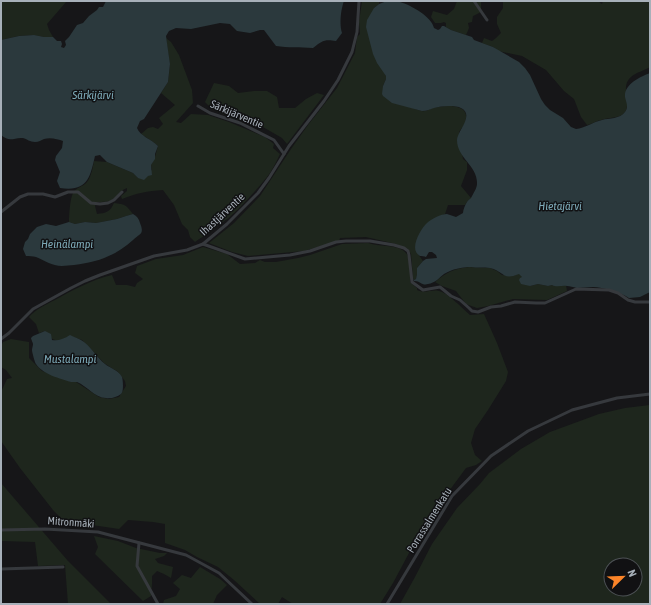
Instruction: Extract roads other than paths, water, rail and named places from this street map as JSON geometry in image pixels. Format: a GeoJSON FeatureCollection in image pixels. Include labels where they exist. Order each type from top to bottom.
{"type":"FeatureCollection","features":[{"type":"Feature","properties":{"kind":"street","name":"Ihastjärventie"},"geometry":{"type":"LineString","coordinates":[[1,339],[33,309],[85,281],[154,256],[186,250],[203,244],[227,224],[258,193],[289,146],[338,80],[352,52],[357,32],[359,1]]}},
{"type":"Feature","properties":{"kind":"street"},"geometry":{"type":"LineString","coordinates":[[474,1],[487,20]]}},
{"type":"Feature","properties":{"kind":"street","name":"Särkijärventie"},"geometry":{"type":"LineString","coordinates":[[198,106],[210,113],[240,123],[274,140],[284,154]]}},
{"type":"Feature","properties":{"kind":"street"},"geometry":{"type":"LineString","coordinates":[[1,212],[20,197],[28,194],[43,194],[55,197],[68,192],[78,192],[91,203],[100,204],[108,203],[114,200],[122,192]]}},
{"type":"Feature","properties":{"kind":"street"},"geometry":{"type":"LineString","coordinates":[[203,244],[245,259],[290,255],[310,251],[336,242],[370,241],[399,246],[408,251],[410,255],[412,282],[423,290],[440,287],[451,296],[460,300],[472,311],[478,312],[491,307],[515,302],[544,303],[576,289],[609,290],[618,293],[628,300],[635,302],[650,302]]}},
{"type":"Feature","properties":{"kind":"street","name":"Porrassalmenkatu"},"geometry":{"type":"LineString","coordinates":[[387,604],[452,496],[491,456],[528,431],[572,410],[617,398],[650,394]]}},
{"type":"Feature","properties":{"kind":"street","name":"Mitronmäki"},"geometry":{"type":"LineString","coordinates":[[1,530],[45,529],[98,532],[186,555],[219,573],[252,604]]}},
{"type":"Feature","properties":{"kind":"street"},"geometry":{"type":"LineString","coordinates":[[139,543],[137,566],[158,604]]}},
{"type":"Feature","properties":{"kind":"street"},"geometry":{"type":"LineString","coordinates":[[1,569],[63,567]]}},
{"type":"Feature","properties":{"kind":"water","name":"Särkijärvi"},"geometry":{"type":"Polygon","coordinates":[[[106,1],[344,1],[341,17],[342,33],[336,41],[323,41],[313,48],[276,46],[264,30],[250,33],[237,31],[230,24],[220,23],[191,29],[176,28],[169,31],[166,36],[170,64],[168,82],[144,119],[140,121],[137,128],[138,131],[158,146],[155,159],[151,165],[152,175],[148,176],[144,180],[138,178],[133,173],[107,162],[100,155],[95,156],[86,182],[76,188],[60,188],[57,181],[60,172],[55,160],[62,148],[63,141],[49,138],[38,142],[33,142],[23,138],[7,139],[1,135],[1,40],[19,36],[34,35],[53,37],[57,41],[61,41],[61,47],[64,48],[66,45],[65,41],[77,25],[83,23],[99,7],[103,7],[106,1]]]}},
{"type":"Feature","properties":{"kind":"water","name":"Hietajärvi"},"geometry":{"type":"Polygon","coordinates":[[[387,1],[398,2],[410,6],[425,16],[434,28],[438,30],[444,26],[472,37],[474,40],[493,47],[519,62],[530,75],[545,105],[563,118],[571,127],[576,129],[623,114],[627,108],[625,92],[627,88],[633,82],[650,73],[650,292],[640,297],[629,298],[616,292],[597,287],[577,288],[538,284],[530,286],[521,284],[519,280],[522,277],[519,274],[506,276],[495,269],[490,268],[467,267],[457,269],[444,274],[433,283],[422,284],[414,281],[413,278],[414,280],[416,279],[417,268],[423,261],[426,259],[437,258],[432,252],[429,252],[426,257],[420,256],[417,253],[415,244],[422,229],[429,221],[439,216],[447,214],[456,217],[463,213],[477,184],[474,172],[460,152],[457,140],[466,119],[465,111],[455,106],[448,106],[422,111],[392,103],[382,94],[386,76],[373,54],[366,27],[367,20],[374,8],[387,1]]]}},
{"type":"Feature","properties":{"kind":"water","name":"Heinälampi"},"geometry":{"type":"Polygon","coordinates":[[[133,214],[140,222],[142,230],[141,234],[120,250],[98,260],[74,265],[58,266],[36,257],[26,256],[23,249],[30,234],[37,227],[46,224],[56,226],[69,222],[75,224],[85,222],[96,223],[133,214]]]}},
{"type":"Feature","properties":{"kind":"water","name":"Mustalampi"},"geometry":{"type":"Polygon","coordinates":[[[45,331],[51,334],[52,340],[66,338],[70,335],[84,342],[102,361],[122,377],[122,393],[112,398],[98,396],[77,382],[57,378],[39,368],[33,355],[33,344],[31,338],[45,331]]]}}]}
